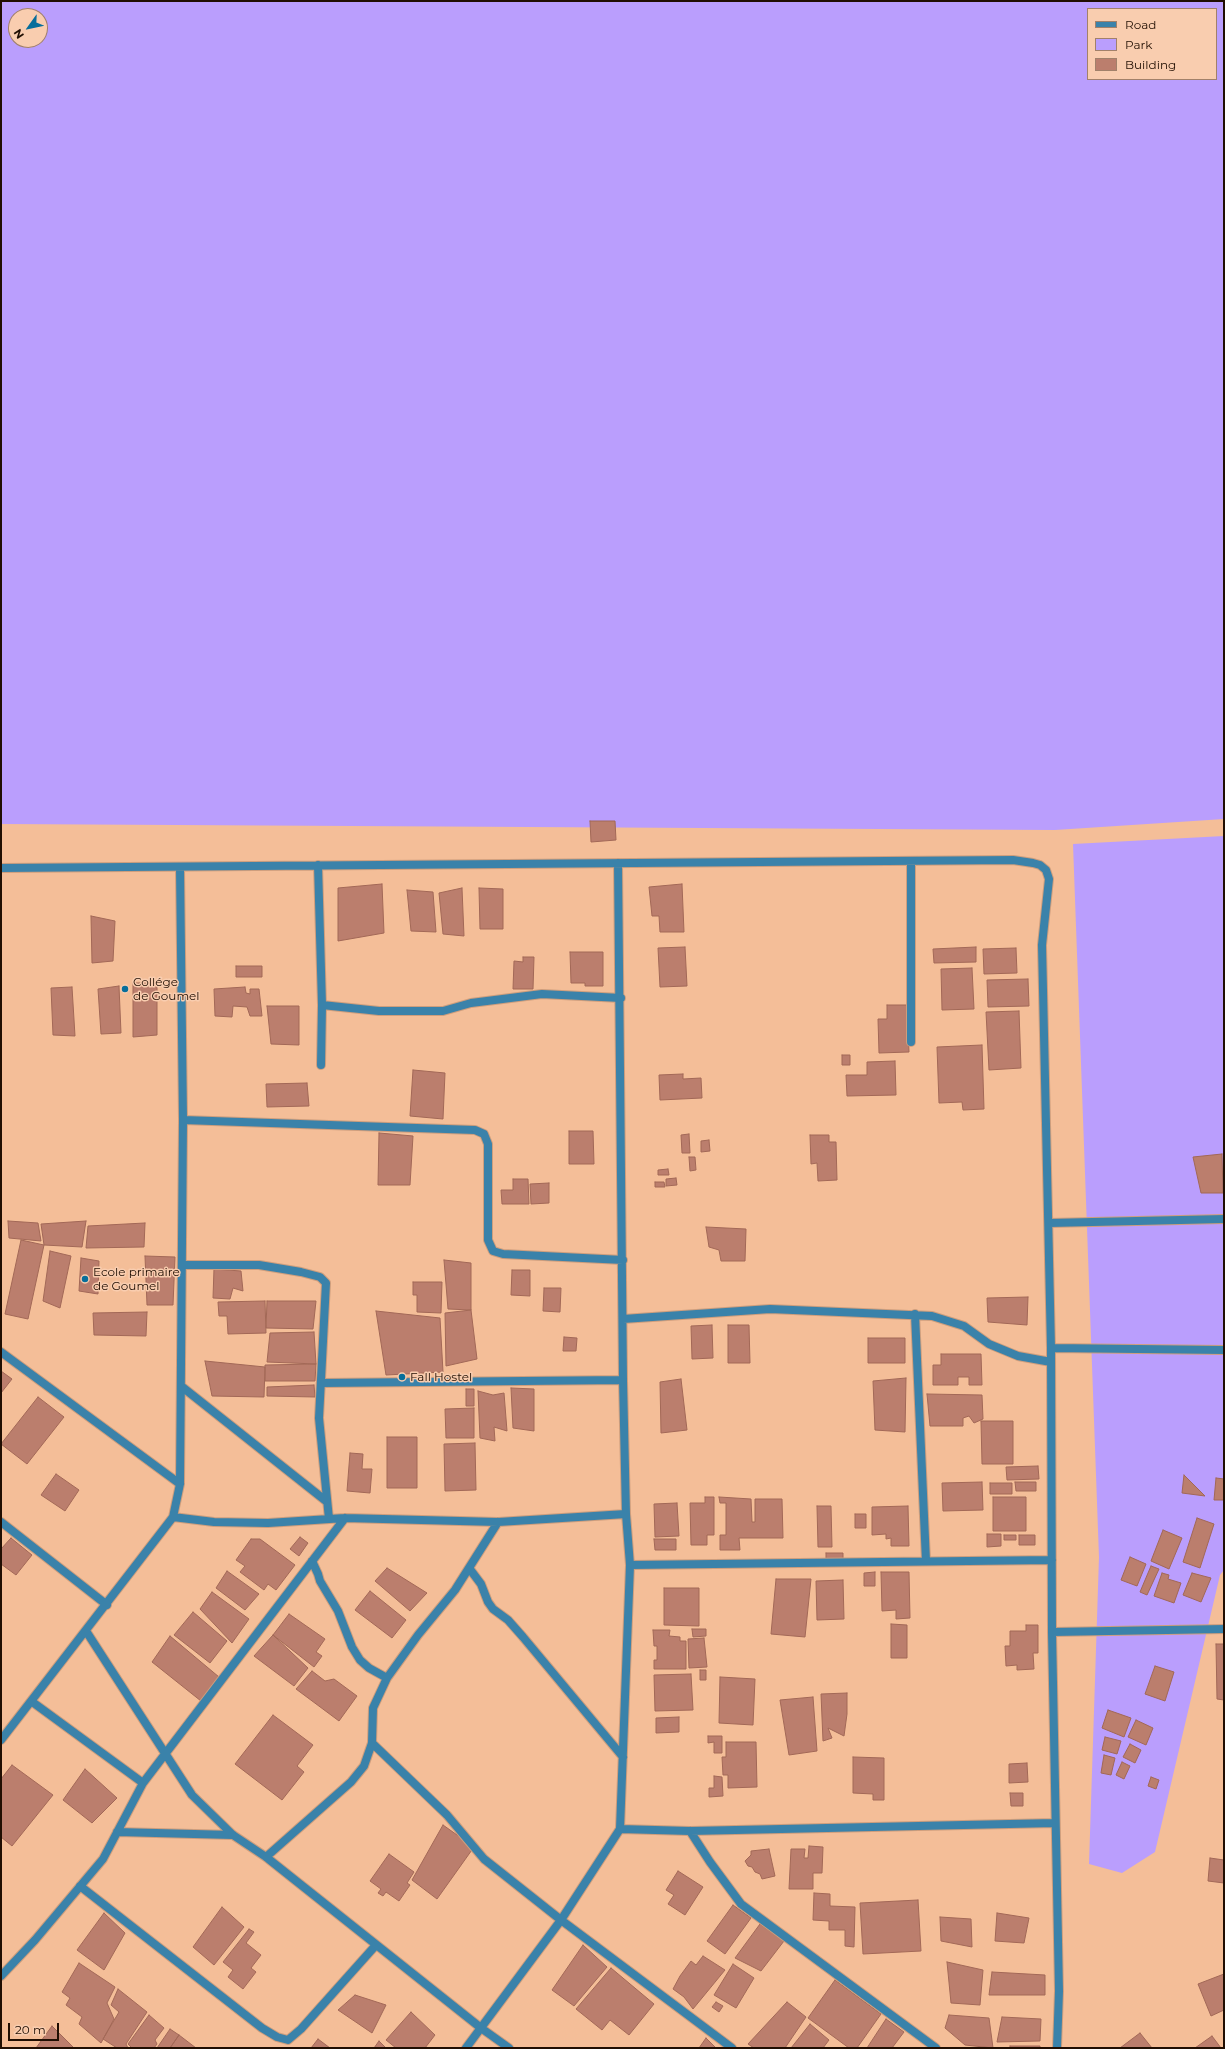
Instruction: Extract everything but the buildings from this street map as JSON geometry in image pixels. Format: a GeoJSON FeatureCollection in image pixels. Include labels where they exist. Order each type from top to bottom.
{"type":"FeatureCollection","features":[{"type":"Feature","properties":{"kind":"street"},"geometry":{"type":"LineString","coordinates":[[1,868],[1013,860],[1033,862],[1046,870],[1048,879],[1042,945],[1051,1348],[1052,1632],[1059,1991],[1057,2048]]}},
{"type":"Feature","properties":{"kind":"street"},"geometry":{"type":"LineString","coordinates":[[911,862],[911,1042]]}},
{"type":"Feature","properties":{"kind":"street"},"geometry":{"type":"LineString","coordinates":[[466,2048],[561,1920],[620,1829],[630,1565],[626,1514],[621,998],[618,864]]}},
{"type":"Feature","properties":{"kind":"street"},"geometry":{"type":"LineString","coordinates":[[318,865],[322,1005],[321,1065]]}},
{"type":"Feature","properties":{"kind":"street"},"geometry":{"type":"LineString","coordinates":[[1,1740],[173,1518],[180,1484],[183,1120],[180,867]]}},
{"type":"Feature","properties":{"kind":"street"},"geometry":{"type":"LineString","coordinates":[[322,1005],[379,1011],[443,1011],[471,1003],[542,994],[621,998]]}},
{"type":"Feature","properties":{"kind":"street"},"geometry":{"type":"LineString","coordinates":[[183,1120],[475,1130],[484,1134],[488,1144],[488,1240],[493,1251],[503,1254],[623,1260]]}},
{"type":"Feature","properties":{"kind":"street"},"geometry":{"type":"LineString","coordinates":[[1049,1223],[1224,1219]]}},
{"type":"Feature","properties":{"kind":"street"},"geometry":{"type":"LineString","coordinates":[[182,1265],[259,1265],[301,1272],[320,1277],[326,1283],[319,1418],[326,1501],[329,1519]]}},
{"type":"Feature","properties":{"kind":"street"},"geometry":{"type":"LineString","coordinates":[[623,1319],[770,1309],[915,1314],[932,1316],[964,1326],[989,1344],[1018,1356],[1051,1362]]}},
{"type":"Feature","properties":{"kind":"street"},"geometry":{"type":"LineString","coordinates":[[915,1314],[926,1561]]}},
{"type":"Feature","properties":{"kind":"street"},"geometry":{"type":"LineString","coordinates":[[1051,1348],[1224,1350]]}},
{"type":"Feature","properties":{"kind":"street"},"geometry":{"type":"LineString","coordinates":[[1,1352],[180,1484]]}},
{"type":"Feature","properties":{"kind":"street"},"geometry":{"type":"LineString","coordinates":[[322,1383],[624,1380]]}},
{"type":"Feature","properties":{"kind":"street"},"geometry":{"type":"LineString","coordinates":[[181,1386],[326,1501]]}},
{"type":"Feature","properties":{"kind":"street"},"geometry":{"type":"LineString","coordinates":[[173,1518],[214,1522],[268,1523],[345,1518],[498,1522],[626,1514]]}},
{"type":"Feature","properties":{"kind":"street"},"geometry":{"type":"LineString","coordinates":[[1,1976],[35,1940],[103,1859],[143,1783],[345,1518]]}},
{"type":"Feature","properties":{"kind":"street"},"geometry":{"type":"LineString","coordinates":[[1,1522],[107,1605]]}},
{"type":"Feature","properties":{"kind":"street"},"geometry":{"type":"LineString","coordinates":[[266,1857],[351,1782],[364,1766],[372,1742],[373,1708],[387,1678],[418,1635],[454,1590],[498,1522]]}},
{"type":"Feature","properties":{"kind":"street"},"geometry":{"type":"LineString","coordinates":[[630,1565],[1052,1560]]}},
{"type":"Feature","properties":{"kind":"street"},"geometry":{"type":"LineString","coordinates":[[312,1561],[320,1581],[338,1612],[352,1647],[360,1660],[369,1668],[387,1678]]}},
{"type":"Feature","properties":{"kind":"street"},"geometry":{"type":"LineString","coordinates":[[469,1568],[481,1584],[488,1602],[524,1637],[623,1757]]}},
{"type":"Feature","properties":{"kind":"street"},"geometry":{"type":"LineString","coordinates":[[1052,1632],[1224,1629]]}},
{"type":"Feature","properties":{"kind":"street"},"geometry":{"type":"LineString","coordinates":[[86,1631],[192,1795],[233,1835],[266,1857],[481,2028],[509,2048]]}},
{"type":"Feature","properties":{"kind":"street"},"geometry":{"type":"LineString","coordinates":[[31,1701],[143,1783]]}},
{"type":"Feature","properties":{"kind":"street"},"geometry":{"type":"LineString","coordinates":[[372,1742],[447,1815],[484,1859],[561,1920],[732,2048]]}},
{"type":"Feature","properties":{"kind":"street"},"geometry":{"type":"LineString","coordinates":[[620,1829],[690,1831],[1055,1823]]}},
{"type":"Feature","properties":{"kind":"street"},"geometry":{"type":"LineString","coordinates":[[690,1831],[710,1862],[741,1904],[936,2048]]}},
{"type":"Feature","properties":{"kind":"street"},"geometry":{"type":"LineString","coordinates":[[117,1832],[233,1835]]}},
{"type":"Feature","properties":{"kind":"street"},"geometry":{"type":"LineString","coordinates":[[80,1886],[262,2028],[277,2037],[288,2040],[302,2029],[376,1945]]}},
{"type":"Feature","properties":{"kind":"green space"},"geometry":{"type":"Polygon","coordinates":[[[1,1],[1224,1],[1224,819],[1055,830],[1,824],[1,1]]]}},
{"type":"Feature","properties":{"kind":"green space"},"geometry":{"type":"Polygon","coordinates":[[[1224,836],[1224,1570],[1220,1575],[1155,1852],[1122,1873],[1089,1864],[1099,1557],[1073,844],[1224,836]]]}},
{"type":"Feature","properties":{"kind":"place","name":"Collége de Goumel"},"geometry":{"type":"Point","coordinates":[125,989]}},
{"type":"Feature","properties":{"kind":"place","name":"Ecole primaire de Goumel"},"geometry":{"type":"Point","coordinates":[85,1279]}},
{"type":"Feature","properties":{"kind":"place","name":"Fall Hostel"},"geometry":{"type":"Point","coordinates":[402,1377]}}]}
